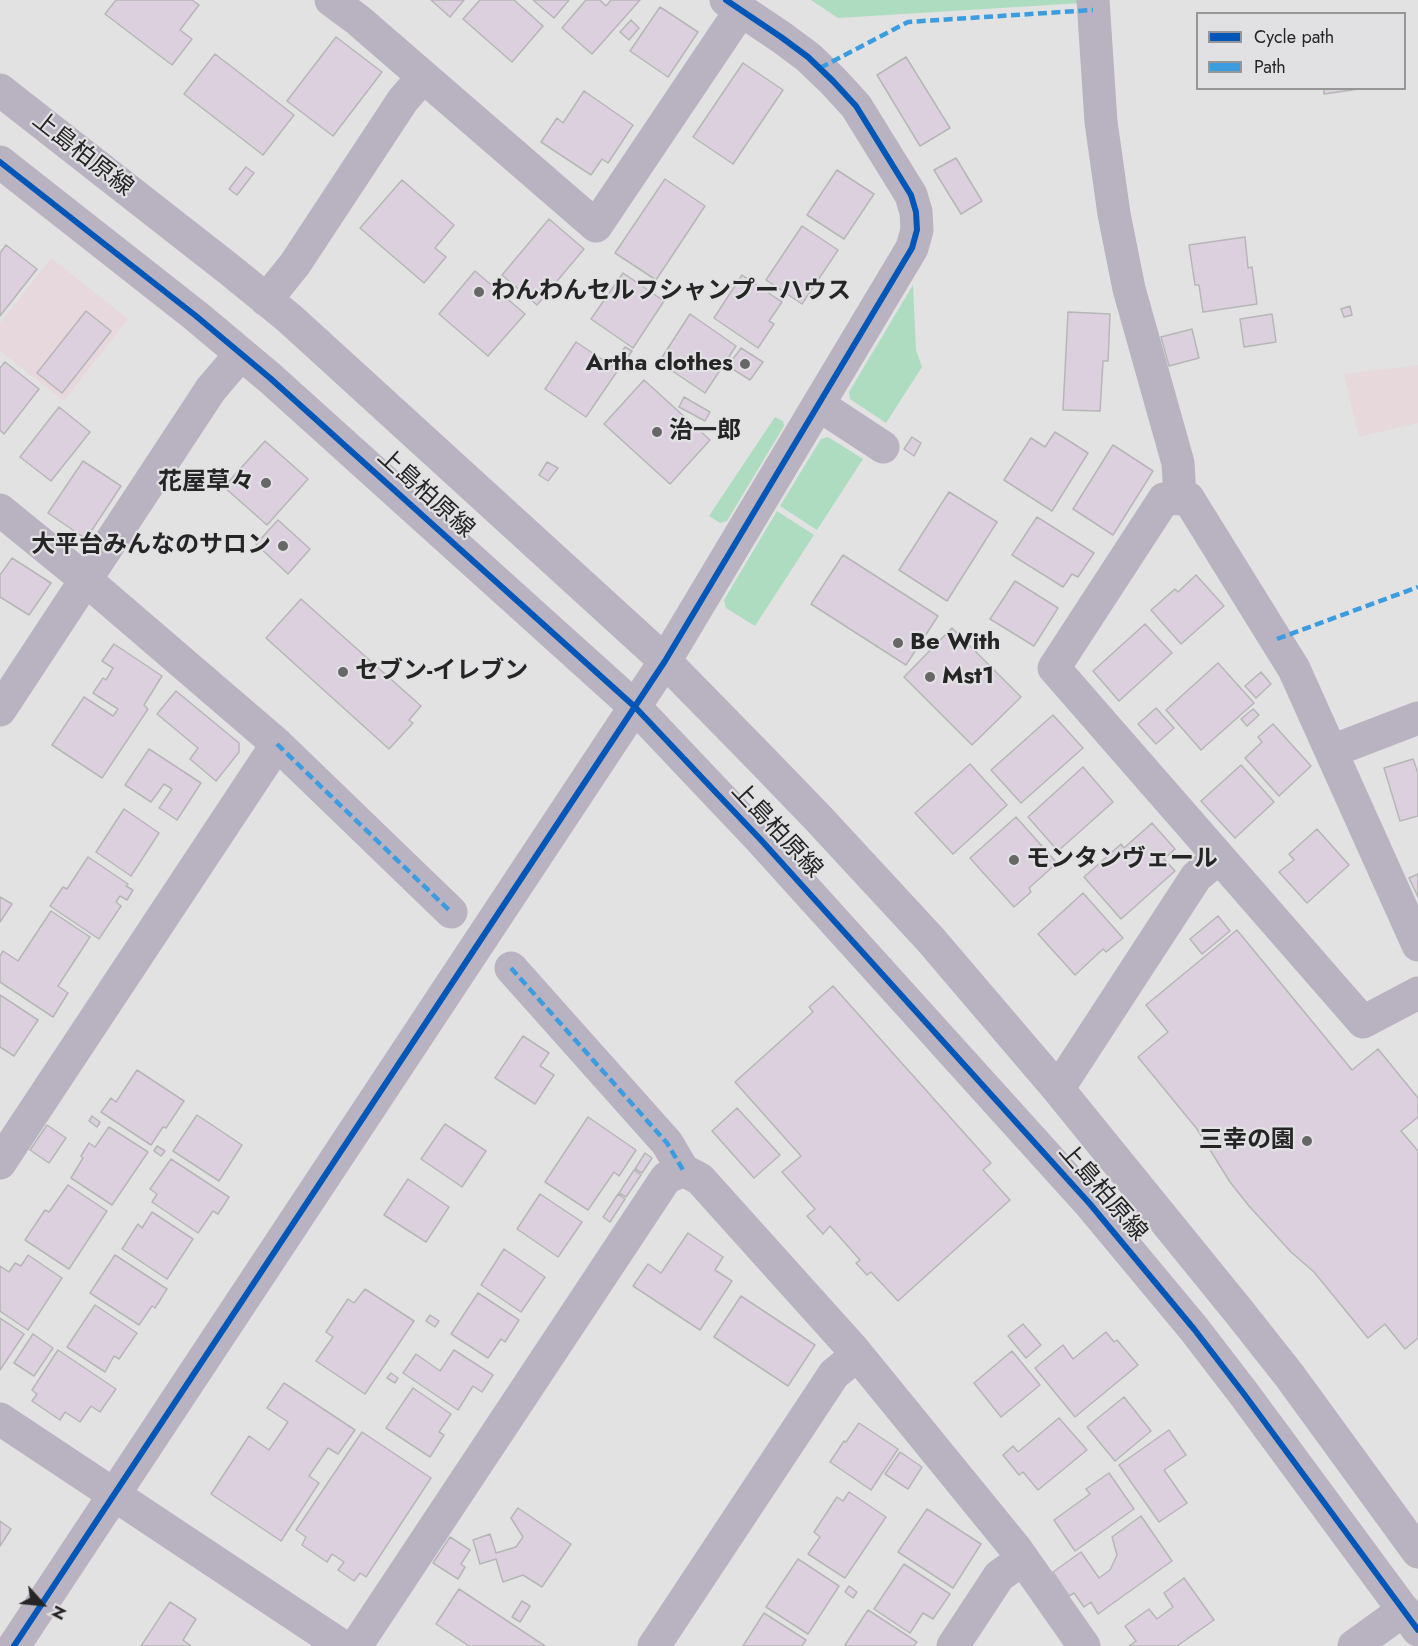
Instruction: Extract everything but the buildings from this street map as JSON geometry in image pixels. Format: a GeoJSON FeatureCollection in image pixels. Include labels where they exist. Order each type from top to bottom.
{"type":"FeatureCollection","features":[{"type":"Feature","properties":{"kind":"street"},"geometry":{"type":"LineString","coordinates":[[14,1646],[665,661],[912,248],[917,230],[916,212],[911,195],[856,106],[808,57],[733,5],[596,226],[332,0]]}},
{"type":"Feature","properties":{"kind":"street"},"geometry":{"type":"LineString","coordinates":[[1093,0],[1101,122],[1114,214],[1129,290],[1178,463],[1180,499]]}},
{"type":"Feature","properties":{"kind":"street"},"geometry":{"type":"LineString","coordinates":[[266,300],[295,264],[403,100],[423,77]]}},
{"type":"Feature","properties":{"kind":"street","name":"上島柏原線"},"geometry":{"type":"LineString","coordinates":[[0,90],[289,318],[665,661],[761,759],[874,878],[1058,1089],[1261,1339],[1418,1552]]}},
{"type":"Feature","properties":{"kind":"street","name":"上島柏原線"},"geometry":{"type":"LineString","coordinates":[[0,162],[196,316],[270,378],[635,707],[761,840],[1090,1204],[1194,1329],[1411,1620]]}},
{"type":"Feature","properties":{"kind":"street"},"geometry":{"type":"LineString","coordinates":[[0,710],[211,389],[241,354]]}},
{"type":"Feature","properties":{"kind":"street"},"geometry":{"type":"LineString","coordinates":[[819,405],[883,447]]}},
{"type":"Feature","properties":{"kind":"street"},"geometry":{"type":"LineString","coordinates":[[1418,945],[1294,669],[1188,498],[1164,500],[1054,668],[1363,1022],[1418,993]]}},
{"type":"Feature","properties":{"kind":"street"},"geometry":{"type":"LineString","coordinates":[[0,510],[86,580],[277,744],[451,912]]}},
{"type":"Feature","properties":{"kind":"street"},"geometry":{"type":"LineString","coordinates":[[1332,751],[1418,718]]}},
{"type":"Feature","properties":{"kind":"street"},"geometry":{"type":"LineString","coordinates":[[0,1163],[277,744]]}},
{"type":"Feature","properties":{"kind":"street"},"geometry":{"type":"LineString","coordinates":[[1058,1089],[1196,877],[1219,857]]}},
{"type":"Feature","properties":{"kind":"street"},"geometry":{"type":"LineString","coordinates":[[511,968],[668,1143],[683,1170],[700,1179],[857,1355],[1023,1559],[1084,1646]]}},
{"type":"Feature","properties":{"kind":"street"},"geometry":{"type":"LineString","coordinates":[[356,1646],[666,1178],[683,1170]]}},
{"type":"Feature","properties":{"kind":"street"},"geometry":{"type":"LineString","coordinates":[[654,1646],[834,1374],[857,1355]]}},
{"type":"Feature","properties":{"kind":"street"},"geometry":{"type":"LineString","coordinates":[[0,1419],[342,1646]]}},
{"type":"Feature","properties":{"kind":"street"},"geometry":{"type":"LineString","coordinates":[[953,1646],[999,1576],[1023,1559]]}},
{"type":"Feature","properties":{"kind":"street"},"geometry":{"type":"LineString","coordinates":[[1354,1646],[1411,1620]]}},
{"type":"Feature","properties":{"kind":"shaded area"},"geometry":{"type":"Polygon","coordinates":[[[51,258],[128,319],[64,401],[0,351],[0,323],[51,258]]]}},
{"type":"Feature","properties":{"kind":"shaded area"},"geometry":{"type":"Polygon","coordinates":[[[1418,365],[1418,423],[1359,437],[1344,374],[1418,365]]]}},
{"type":"Feature","properties":{"kind":"green space"},"geometry":{"type":"Polygon","coordinates":[[[811,0],[1082,0],[1082,3],[838,18],[811,0]]]}},
{"type":"Feature","properties":{"kind":"green space"},"geometry":{"type":"Polygon","coordinates":[[[913,285],[916,350],[922,367],[886,423],[850,399],[849,392],[913,285]]]}},
{"type":"Feature","properties":{"kind":"green space"},"geometry":{"type":"Polygon","coordinates":[[[775,417],[783,421],[784,426],[727,521],[720,523],[709,516],[775,417]]]}},
{"type":"Feature","properties":{"kind":"green space"},"geometry":{"type":"Polygon","coordinates":[[[828,437],[863,459],[817,530],[780,506],[821,439],[828,437]]]}},
{"type":"Feature","properties":{"kind":"green space"},"geometry":{"type":"Polygon","coordinates":[[[777,511],[814,535],[755,626],[726,608],[724,600],[777,511]]]}},
{"type":"Feature","properties":{"kind":"marked path"},"geometry":{"type":"LineString","coordinates":[[820,68],[908,22],[1093,10]]}},
{"type":"Feature","properties":{"kind":"marked path"},"geometry":{"type":"LineString","coordinates":[[1277,639],[1418,587]]}},
{"type":"Feature","properties":{"kind":"marked path"},"geometry":{"type":"LineString","coordinates":[[277,744],[451,912]]}},
{"type":"Feature","properties":{"kind":"marked path"},"geometry":{"type":"LineString","coordinates":[[511,968],[667,1143],[683,1170]]}},
{"type":"Feature","properties":{"kind":"cycle path"},"geometry":{"type":"LineString","coordinates":[[14,1646],[665,661],[912,248],[917,230],[916,212],[911,195],[856,106],[808,57],[726,0]]}},
{"type":"Feature","properties":{"kind":"cycle path"},"geometry":{"type":"LineString","coordinates":[[0,162],[196,316],[270,378],[635,707],[761,840],[1090,1204],[1194,1329],[1418,1630]]}},
{"type":"Feature","properties":{"kind":"place","name":"わんわんセルフシャンプーハウス"},"geometry":{"type":"Point","coordinates":[479,292]}},
{"type":"Feature","properties":{"kind":"place","name":"Artha clothes"},"geometry":{"type":"Point","coordinates":[745,364]}},
{"type":"Feature","properties":{"kind":"place","name":"治一郎"},"geometry":{"type":"Point","coordinates":[657,432]}},
{"type":"Feature","properties":{"kind":"place","name":"花屋草々"},"geometry":{"type":"Point","coordinates":[266,483]}},
{"type":"Feature","properties":{"kind":"place","name":"大平台みんなのサロン"},"geometry":{"type":"Point","coordinates":[283,546]}},
{"type":"Feature","properties":{"kind":"place","name":"Be With"},"geometry":{"type":"Point","coordinates":[898,643]}},
{"type":"Feature","properties":{"kind":"place","name":"セブン-イレブン"},"geometry":{"type":"Point","coordinates":[343,672]}},
{"type":"Feature","properties":{"kind":"place","name":"Mst1"},"geometry":{"type":"Point","coordinates":[930,677]}},
{"type":"Feature","properties":{"kind":"place","name":"モンタンヴェール"},"geometry":{"type":"Point","coordinates":[1014,860]}},
{"type":"Feature","properties":{"kind":"place","name":"三幸の園"},"geometry":{"type":"Point","coordinates":[1307,1141]}}]}
